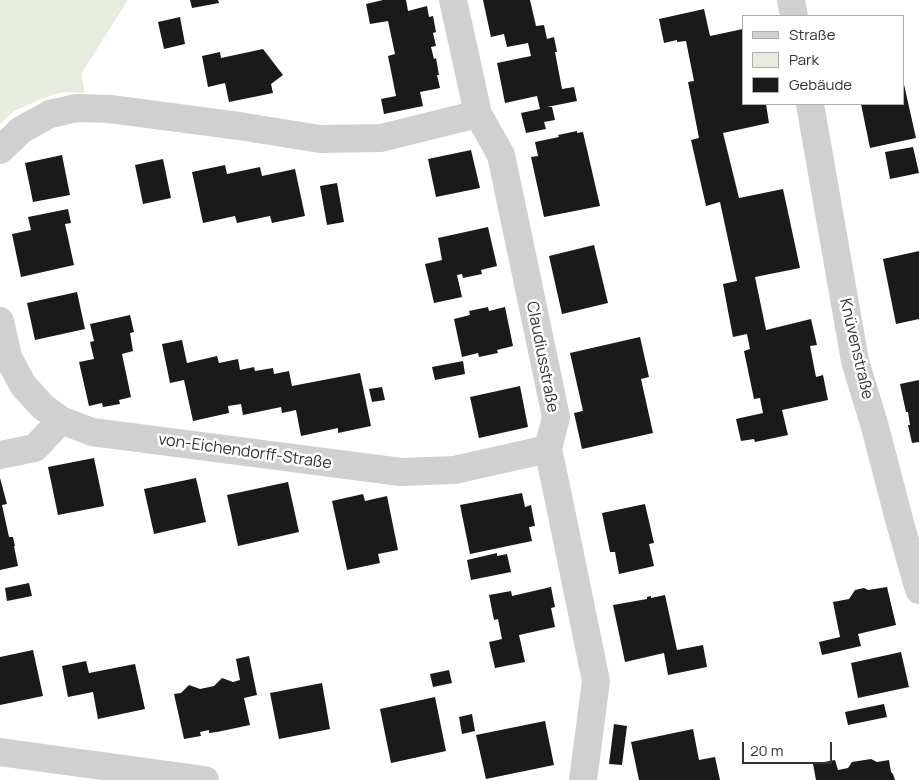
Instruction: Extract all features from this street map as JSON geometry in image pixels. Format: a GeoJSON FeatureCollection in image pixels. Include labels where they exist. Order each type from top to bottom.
{"type":"FeatureCollection","features":[{"type":"Feature","properties":{"kind":"street","name":"Claudiusstraße"},"geometry":{"type":"LineString","coordinates":[[453,0],[478,114],[501,155],[556,417],[548,449],[596,680],[583,780]]}},
{"type":"Feature","properties":{"kind":"street"},"geometry":{"type":"LineString","coordinates":[[791,0],[794,15]]}},
{"type":"Feature","properties":{"kind":"street","name":"Knüvenstraße"},"geometry":{"type":"LineString","coordinates":[[810,105],[855,360],[919,590]]}},
{"type":"Feature","properties":{"kind":"street"},"geometry":{"type":"LineString","coordinates":[[0,150],[22,130],[50,114],[77,108],[110,109],[238,126],[320,140],[380,138],[478,114]]}},
{"type":"Feature","properties":{"kind":"street","name":"von-Eichendorff-Straße"},"geometry":{"type":"LineString","coordinates":[[0,321],[8,357],[23,385],[43,407],[61,420],[92,432],[401,472],[454,470],[548,449]]}},
{"type":"Feature","properties":{"kind":"street"},"geometry":{"type":"LineString","coordinates":[[0,455],[36,448],[61,420]]}},
{"type":"Feature","properties":{"kind":"street"},"geometry":{"type":"LineString","coordinates":[[0,752],[205,780]]}},
{"type":"Feature","properties":{"kind":"green space"},"geometry":{"type":"Polygon","coordinates":[[[0,0],[128,0],[81,74],[85,93],[62,92],[39,100],[14,111],[0,124],[0,0]]]}},
{"type":"Feature","properties":{"kind":"building"},"geometry":{"type":"Polygon","coordinates":[[[190,0],[218,0],[219,3],[192,8],[190,0]]]}},
{"type":"Feature","properties":{"kind":"building"},"geometry":{"type":"Polygon","coordinates":[[[383,0],[406,0],[408,11],[427,6],[429,17],[433,16],[436,32],[433,33],[436,46],[431,47],[434,59],[436,58],[440,88],[420,92],[423,106],[384,114],[381,99],[396,96],[388,56],[395,54],[388,21],[370,24],[366,4],[383,0]]]}},
{"type":"Feature","properties":{"kind":"building"},"geometry":{"type":"Polygon","coordinates":[[[483,0],[530,0],[536,26],[544,25],[547,39],[554,37],[562,89],[574,87],[577,101],[547,107],[552,107],[555,120],[544,122],[546,129],[526,133],[521,113],[540,109],[537,96],[505,103],[497,63],[531,56],[528,43],[507,47],[504,34],[491,37],[483,0]]]}},
{"type":"Feature","properties":{"kind":"building"},"geometry":{"type":"Polygon","coordinates":[[[704,9],[710,36],[742,29],[742,105],[766,105],[769,123],[723,133],[739,198],[783,189],[800,268],[755,277],[766,330],[811,319],[817,345],[810,346],[816,377],[823,375],[828,400],[782,410],[788,435],[755,442],[754,439],[741,441],[736,419],[763,413],[760,398],[754,399],[744,351],[750,349],[747,334],[733,337],[723,284],[737,281],[720,202],[706,206],[691,140],[699,138],[688,82],[694,81],[686,41],[677,42],[677,40],[664,43],[659,19],[704,9]]]}},
{"type":"Feature","properties":{"kind":"building"},"geometry":{"type":"Polygon","coordinates":[[[180,17],[185,44],[164,49],[158,22],[180,17]]]}},
{"type":"Feature","properties":{"kind":"building"},"geometry":{"type":"Polygon","coordinates":[[[263,49],[283,75],[271,84],[273,93],[229,102],[225,83],[208,87],[202,56],[220,52],[221,58],[263,49]]]}},
{"type":"Feature","properties":{"kind":"building"},"geometry":{"type":"Polygon","coordinates":[[[904,84],[916,138],[870,148],[861,105],[904,105],[904,84]]]}},
{"type":"Feature","properties":{"kind":"building"},"geometry":{"type":"Polygon","coordinates":[[[577,131],[577,133],[583,132],[600,206],[544,217],[531,157],[538,156],[535,142],[577,131]]]}},
{"type":"Feature","properties":{"kind":"building"},"geometry":{"type":"Polygon","coordinates":[[[913,147],[919,173],[890,179],[885,152],[913,147]]]}},
{"type":"Feature","properties":{"kind":"building"},"geometry":{"type":"Polygon","coordinates":[[[471,150],[480,188],[436,197],[428,159],[471,150]]]}},
{"type":"Feature","properties":{"kind":"building"},"geometry":{"type":"Polygon","coordinates":[[[62,155],[70,195],[33,202],[25,163],[62,155]]]}},
{"type":"Feature","properties":{"kind":"building"},"geometry":{"type":"Polygon","coordinates":[[[163,159],[171,198],[143,204],[135,165],[163,159]]]}},
{"type":"Feature","properties":{"kind":"building"},"geometry":{"type":"Polygon","coordinates":[[[225,165],[227,174],[260,167],[262,176],[295,169],[305,216],[272,223],[270,216],[237,223],[235,216],[203,223],[192,172],[225,165]]]}},
{"type":"Feature","properties":{"kind":"building"},"geometry":{"type":"Polygon","coordinates":[[[337,183],[344,222],[327,225],[320,186],[337,183]]]}},
{"type":"Feature","properties":{"kind":"building"},"geometry":{"type":"Polygon","coordinates":[[[68,209],[71,223],[65,224],[74,265],[21,277],[12,234],[31,230],[28,217],[68,209]]]}},
{"type":"Feature","properties":{"kind":"building"},"geometry":{"type":"Polygon","coordinates":[[[488,227],[497,266],[481,270],[482,274],[463,278],[462,274],[457,275],[462,297],[434,303],[425,264],[442,260],[438,238],[488,227]]]}},
{"type":"Feature","properties":{"kind":"building"},"geometry":{"type":"Polygon","coordinates":[[[594,245],[608,303],[562,314],[549,256],[594,245]]]}},
{"type":"Feature","properties":{"kind":"building"},"geometry":{"type":"Polygon","coordinates":[[[919,251],[919,319],[896,324],[883,259],[919,251]]]}},
{"type":"Feature","properties":{"kind":"building"},"geometry":{"type":"Polygon","coordinates":[[[77,292],[85,329],[35,340],[27,303],[77,292]]]}},
{"type":"Feature","properties":{"kind":"building"},"geometry":{"type":"Polygon","coordinates":[[[488,307],[489,311],[505,307],[513,346],[497,350],[498,353],[479,357],[478,353],[462,357],[454,319],[470,315],[469,311],[488,307]]]}},
{"type":"Feature","properties":{"kind":"building"},"geometry":{"type":"Polygon","coordinates":[[[130,315],[134,332],[130,333],[133,351],[122,354],[131,397],[119,400],[120,404],[103,407],[102,403],[89,406],[79,362],[94,359],[90,342],[94,341],[90,324],[130,315]]]}},
{"type":"Feature","properties":{"kind":"building"},"geometry":{"type":"Polygon","coordinates":[[[640,337],[649,377],[641,379],[653,433],[582,449],[574,413],[583,411],[570,353],[640,337]]]}},
{"type":"Feature","properties":{"kind":"building"},"geometry":{"type":"Polygon","coordinates":[[[182,340],[187,363],[217,356],[219,363],[238,359],[240,370],[254,367],[255,371],[273,368],[274,374],[289,371],[292,386],[360,373],[371,426],[338,433],[338,428],[301,436],[296,410],[282,413],[281,407],[243,415],[241,404],[228,406],[229,413],[193,421],[184,380],[170,383],[162,344],[182,340]]]}},
{"type":"Feature","properties":{"kind":"building"},"geometry":{"type":"Polygon","coordinates":[[[463,361],[465,374],[435,380],[432,367],[463,361]]]}},
{"type":"Feature","properties":{"kind":"building"},"geometry":{"type":"Polygon","coordinates":[[[919,380],[919,442],[912,443],[908,425],[910,425],[908,412],[906,412],[900,384],[919,380]]]}},
{"type":"Feature","properties":{"kind":"building"},"geometry":{"type":"Polygon","coordinates":[[[520,386],[528,427],[479,438],[470,397],[520,386]]]}},
{"type":"Feature","properties":{"kind":"building"},"geometry":{"type":"Polygon","coordinates":[[[382,387],[385,400],[372,402],[369,389],[382,387]]]}},
{"type":"Feature","properties":{"kind":"building"},"geometry":{"type":"Polygon","coordinates":[[[94,458],[104,506],[58,515],[48,467],[94,458]]]}},
{"type":"Feature","properties":{"kind":"building"},"geometry":{"type":"Polygon","coordinates":[[[0,478],[7,504],[2,505],[9,537],[13,537],[18,566],[0,570],[0,478]]]}},
{"type":"Feature","properties":{"kind":"building"},"geometry":{"type":"Polygon","coordinates":[[[196,478],[206,522],[154,534],[144,489],[196,478]]]}},
{"type":"Feature","properties":{"kind":"building"},"geometry":{"type":"Polygon","coordinates":[[[288,482],[299,532],[238,546],[227,495],[288,482]]]}},
{"type":"Feature","properties":{"kind":"building"},"geometry":{"type":"Polygon","coordinates":[[[522,493],[525,507],[531,505],[535,526],[529,527],[532,541],[470,554],[460,505],[522,493]]]}},
{"type":"Feature","properties":{"kind":"building"},"geometry":{"type":"Polygon","coordinates":[[[363,494],[365,501],[387,496],[398,550],[378,554],[380,563],[347,570],[332,501],[363,494]]]}},
{"type":"Feature","properties":{"kind":"building"},"geometry":{"type":"Polygon","coordinates":[[[645,504],[654,543],[649,544],[654,566],[619,574],[615,552],[610,552],[602,513],[645,504]]]}},
{"type":"Feature","properties":{"kind":"building"},"geometry":{"type":"Polygon","coordinates":[[[497,553],[497,556],[507,554],[511,572],[471,580],[467,560],[497,553]]]}},
{"type":"Feature","properties":{"kind":"building"},"geometry":{"type":"Polygon","coordinates":[[[29,583],[32,596],[7,601],[5,588],[29,583]]]}},
{"type":"Feature","properties":{"kind":"building"},"geometry":{"type":"Polygon","coordinates":[[[551,587],[555,607],[551,608],[555,627],[519,635],[525,662],[495,668],[489,642],[502,639],[498,619],[494,620],[489,595],[511,591],[512,596],[551,587]]]}},
{"type":"Feature","properties":{"kind":"building"},"geometry":{"type":"Polygon","coordinates":[[[887,587],[896,625],[858,634],[861,646],[822,655],[819,642],[840,637],[833,602],[849,599],[855,590],[887,587]]]}},
{"type":"Feature","properties":{"kind":"building"},"geometry":{"type":"Polygon","coordinates":[[[665,595],[677,650],[703,645],[707,667],[668,675],[664,653],[625,662],[613,605],[647,599],[647,597],[651,596],[651,598],[665,595]]]}},
{"type":"Feature","properties":{"kind":"building"},"geometry":{"type":"Polygon","coordinates":[[[33,650],[43,696],[0,705],[0,657],[33,650]]]}},
{"type":"Feature","properties":{"kind":"building"},"geometry":{"type":"Polygon","coordinates":[[[901,652],[909,687],[858,698],[851,663],[901,652]]]}},
{"type":"Feature","properties":{"kind":"building"},"geometry":{"type":"Polygon","coordinates":[[[249,656],[257,695],[244,698],[250,725],[209,733],[209,730],[200,732],[201,736],[184,739],[174,694],[181,693],[189,685],[200,689],[214,686],[222,678],[233,682],[240,680],[236,659],[249,656]]]}},
{"type":"Feature","properties":{"kind":"building"},"geometry":{"type":"Polygon","coordinates":[[[86,661],[89,673],[135,664],[145,709],[98,719],[93,692],[68,697],[62,666],[86,661]]]}},
{"type":"Feature","properties":{"kind":"building"},"geometry":{"type":"Polygon","coordinates":[[[449,670],[452,683],[433,687],[430,674],[449,670]]]}},
{"type":"Feature","properties":{"kind":"building"},"geometry":{"type":"Polygon","coordinates":[[[322,683],[330,729],[279,739],[270,693],[322,683]]]}},
{"type":"Feature","properties":{"kind":"building"},"geometry":{"type":"Polygon","coordinates":[[[435,697],[446,751],[391,763],[380,709],[435,697]]]}},
{"type":"Feature","properties":{"kind":"building"},"geometry":{"type":"Polygon","coordinates":[[[884,704],[887,717],[848,725],[845,712],[884,704]]]}},
{"type":"Feature","properties":{"kind":"building"},"geometry":{"type":"Polygon","coordinates":[[[472,714],[475,731],[462,734],[459,717],[472,714]]]}},
{"type":"Feature","properties":{"kind":"building"},"geometry":{"type":"Polygon","coordinates":[[[545,721],[554,765],[486,779],[476,735],[545,721]]]}},
{"type":"Feature","properties":{"kind":"building"},"geometry":{"type":"Polygon","coordinates":[[[614,724],[627,726],[622,765],[609,764],[614,724]]]}},
{"type":"Feature","properties":{"kind":"building"},"geometry":{"type":"Polygon","coordinates":[[[693,729],[699,760],[715,757],[720,780],[639,780],[631,742],[693,729]]]}},
{"type":"Feature","properties":{"kind":"building"},"geometry":{"type":"Polygon","coordinates":[[[871,759],[877,762],[889,760],[891,772],[895,780],[816,780],[813,764],[835,760],[838,770],[848,768],[852,762],[871,759]]]}}]}
